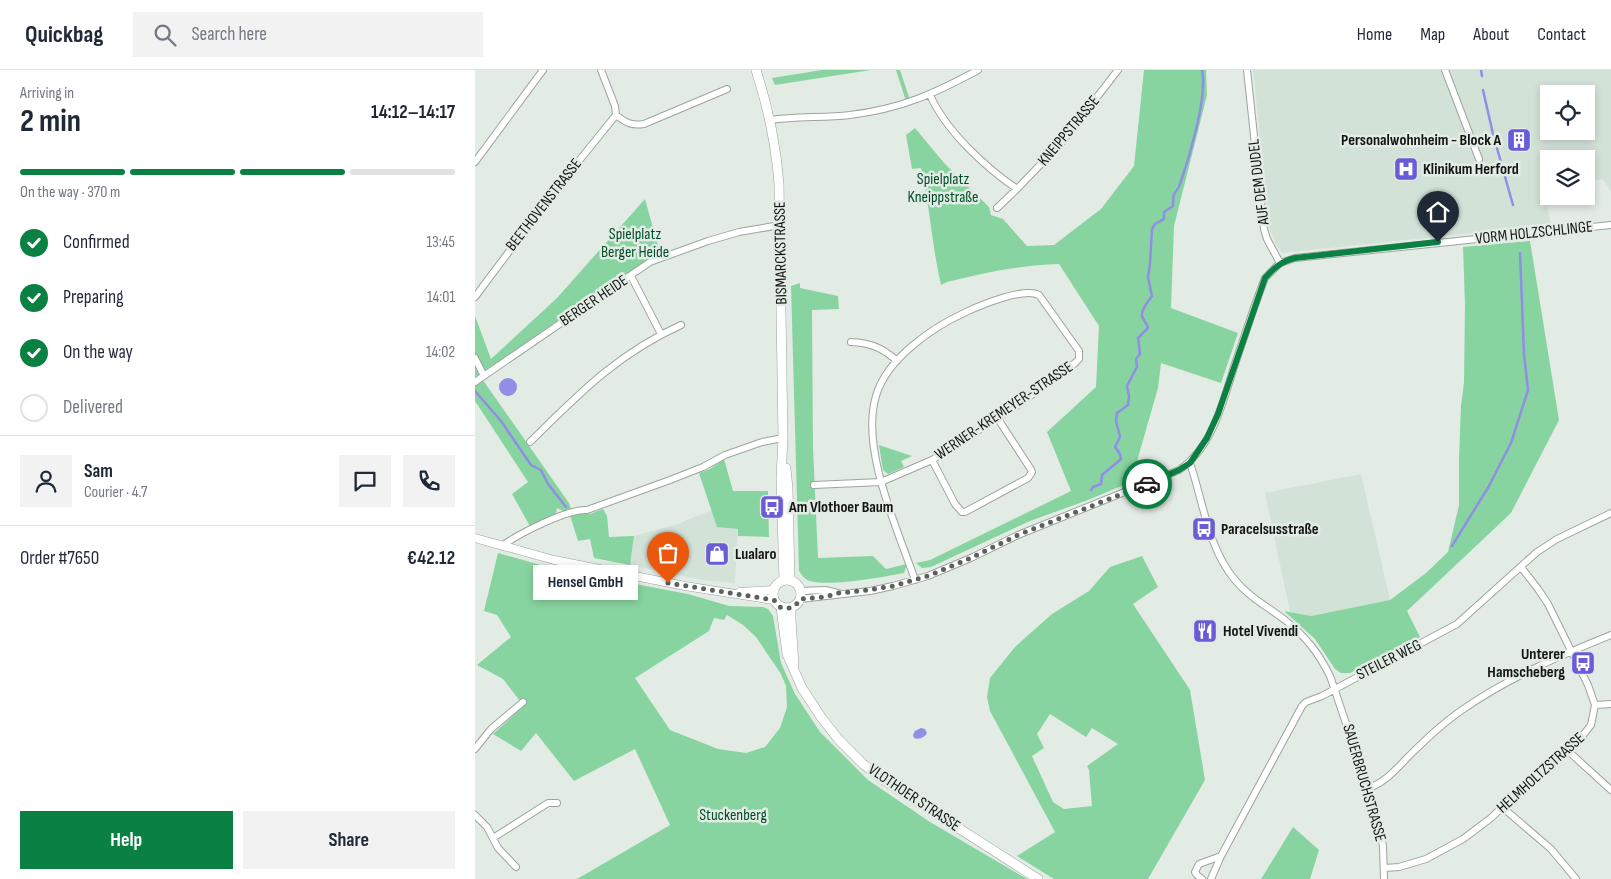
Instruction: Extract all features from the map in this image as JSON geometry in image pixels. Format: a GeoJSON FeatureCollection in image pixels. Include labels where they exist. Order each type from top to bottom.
{"type":"FeatureCollection","features":[{"type":"Feature","properties":{"kind":"main road","name":"BISMARCKSTRASSE"},"geometry":{"type":"LineString","coordinates":[[756,70],[770,120],[777,159],[780,226],[783,438],[781,478],[787,580]]}},
{"type":"Feature","properties":{"kind":"main road"},"geometry":{"type":"LineString","coordinates":[[787,580],[796,584],[800,595],[798,603],[791,608],[781,608],[774,600],[773,590],[775,586],[787,580]]}},
{"type":"Feature","properties":{"kind":"main road","name":"VLOTHOER STRASSE"},"geometry":{"type":"LineString","coordinates":[[781,608],[787,654],[794,670],[802,688],[839,740],[863,764],[915,802],[1038,879]]}},
{"type":"Feature","properties":{"kind":"main road","name":"VLOTHOER STRASSE"},"geometry":{"type":"LineString","coordinates":[[791,608],[794,670]]}},
{"type":"Feature","properties":{"kind":"street"},"geometry":{"type":"LineString","coordinates":[[475,162],[543,70]]}},
{"type":"Feature","properties":{"kind":"street"},"geometry":{"type":"LineString","coordinates":[[601,70],[615,106],[616,115],[627,124],[644,124],[727,89]]}},
{"type":"Feature","properties":{"kind":"street"},"geometry":{"type":"LineString","coordinates":[[770,120],[849,116],[908,104],[930,95],[978,70]]}},
{"type":"Feature","properties":{"kind":"street","name":"KNEIPPSTRASSE"},"geometry":{"type":"LineString","coordinates":[[997,208],[1063,141],[1118,70]]}},
{"type":"Feature","properties":{"kind":"street","name":"AUF DEM DUDEL"},"geometry":{"type":"LineString","coordinates":[[1247,70],[1264,229],[1280,264]]}},
{"type":"Feature","properties":{"kind":"street"},"geometry":{"type":"LineString","coordinates":[[1445,70],[1479,158]]}},
{"type":"Feature","properties":{"kind":"street"},"geometry":{"type":"LineString","coordinates":[[930,95],[939,112],[958,135],[993,170],[1017,189]]}},
{"type":"Feature","properties":{"kind":"street","name":"BEETHOVENSTRASSE"},"geometry":{"type":"LineString","coordinates":[[475,297],[552,194],[616,115]]}},
{"type":"Feature","properties":{"kind":"street","name":"VORM HOLZSCHLINGE"},"geometry":{"type":"LineString","coordinates":[[1280,264],[1288,259],[1312,256],[1611,225]]}},
{"type":"Feature","properties":{"kind":"street","name":"BERGER HEIDE"},"geometry":{"type":"LineString","coordinates":[[475,382],[662,257],[708,240],[739,232],[780,226]]}},
{"type":"Feature","properties":{"kind":"street"},"geometry":{"type":"LineString","coordinates":[[800,595],[825,597],[839,593],[877,589],[915,580],[973,557],[1018,535],[1179,470],[1190,463],[1212,429],[1265,278],[1280,264]]}},
{"type":"Feature","properties":{"kind":"street"},"geometry":{"type":"LineString","coordinates":[[631,276],[661,334]]}},
{"type":"Feature","properties":{"kind":"street","name":"WERNER-KREMEYER-STRASSE"},"geometry":{"type":"LineString","coordinates":[[881,482],[932,460],[998,419],[1079,359],[1079,351],[1036,293],[1014,295],[999,299],[959,315],[930,332],[897,361]]}},
{"type":"Feature","properties":{"kind":"street"},"geometry":{"type":"LineString","coordinates":[[530,442],[601,374],[623,357],[661,334],[681,325]]}},
{"type":"Feature","properties":{"kind":"street"},"geometry":{"type":"LineString","coordinates":[[851,342],[863,342],[876,346],[889,353],[897,361],[881,384],[876,396],[874,410],[875,451],[881,482],[915,580]]}},
{"type":"Feature","properties":{"kind":"street"},"geometry":{"type":"LineString","coordinates":[[475,358],[484,376]]}},
{"type":"Feature","properties":{"kind":"street"},"geometry":{"type":"LineString","coordinates":[[932,460],[955,504],[962,512],[1028,478],[1031,476],[1030,468],[998,419]]}},
{"type":"Feature","properties":{"kind":"street"},"geometry":{"type":"LineString","coordinates":[[502,546],[512,539],[567,514],[587,510],[670,480],[703,467],[725,455],[762,442],[783,438]]}},
{"type":"Feature","properties":{"kind":"street"},"geometry":{"type":"LineString","coordinates":[[1190,463],[1215,543],[1228,570],[1245,591],[1284,620],[1310,643],[1320,656],[1335,689]]}},
{"type":"Feature","properties":{"kind":"street"},"geometry":{"type":"LineString","coordinates":[[814,485],[881,482]]}},
{"type":"Feature","properties":{"kind":"street","name":"STEILER WEG"},"geometry":{"type":"LineString","coordinates":[[1211,879],[1221,856],[1302,706],[1306,702],[1335,689],[1457,624],[1537,552],[1557,539],[1611,513]]}},
{"type":"Feature","properties":{"kind":"street"},"geometry":{"type":"LineString","coordinates":[[475,538],[554,560],[720,592],[774,600]]}},
{"type":"Feature","properties":{"kind":"street"},"geometry":{"type":"LineString","coordinates":[[1521,567],[1548,604],[1588,685],[1595,705],[1611,704]]}},
{"type":"Feature","properties":{"kind":"street"},"geometry":{"type":"LineString","coordinates":[[720,592],[760,592],[773,590]]}},
{"type":"Feature","properties":{"kind":"street"},"geometry":{"type":"LineString","coordinates":[[1369,788],[1379,785],[1384,781],[1431,735],[1467,706],[1525,672],[1611,635]]}},
{"type":"Feature","properties":{"kind":"street","name":"SAUERBRUCHSTRASSE"},"geometry":{"type":"LineString","coordinates":[[1335,689],[1369,788],[1380,833],[1384,879]]}},
{"type":"Feature","properties":{"kind":"street"},"geometry":{"type":"LineString","coordinates":[[475,749],[491,729],[523,702]]}},
{"type":"Feature","properties":{"kind":"street","name":"HELMHOLTZSTRASSE"},"geometry":{"type":"LineString","coordinates":[[1384,868],[1411,864],[1447,849],[1475,831],[1527,783],[1587,732],[1593,720],[1595,705]]}},
{"type":"Feature","properties":{"kind":"street"},"geometry":{"type":"LineString","coordinates":[[1567,750],[1611,790]]}},
{"type":"Feature","properties":{"kind":"street"},"geometry":{"type":"LineString","coordinates":[[493,838],[548,803],[557,803]]}},
{"type":"Feature","properties":{"kind":"street"},"geometry":{"type":"LineString","coordinates":[[1502,807],[1551,849],[1576,879]]}},
{"type":"Feature","properties":{"kind":"street"},"geometry":{"type":"LineString","coordinates":[[475,815],[483,822],[498,848],[516,867]]}},
{"type":"Feature","properties":{"kind":"street"},"geometry":{"type":"LineString","coordinates":[[1202,879],[1195,872],[1199,864],[1221,856]]}},
{"type":"Feature","properties":{"kind":"shaded area","name":"Klinikum Herford"},"geometry":{"type":"Polygon","coordinates":[[[1253,70],[1611,70],[1611,192],[1603,179],[1595,180],[1595,150],[1540,150],[1540,205],[1547,205],[1551,225],[1282,253],[1270,230],[1253,70]]]}},
{"type":"Feature","properties":{"kind":"shaded area"},"geometry":{"type":"Polygon","coordinates":[[[508,378],[514,381],[517,387],[514,393],[508,396],[502,393],[499,387],[502,381],[508,378]]]}},
{"type":"Feature","properties":{"kind":"shaded area"},"geometry":{"type":"Polygon","coordinates":[[[1361,474],[1390,600],[1311,616],[1290,612],[1265,493],[1361,474]]]}},
{"type":"Feature","properties":{"kind":"shaded area"},"geometry":{"type":"Polygon","coordinates":[[[712,510],[717,527],[738,529],[735,583],[703,580],[630,565],[634,536],[678,524],[712,510]]]}},
{"type":"Feature","properties":{"kind":"shaded area"},"geometry":{"type":"Polygon","coordinates":[[[921,728],[925,729],[927,733],[923,737],[914,738],[915,731],[921,728]]]}},
{"type":"Feature","properties":{"kind":"green space"},"geometry":{"type":"Polygon","coordinates":[[[822,70],[871,70],[775,85],[772,78],[822,70]]]}},
{"type":"Feature","properties":{"kind":"green space"},"geometry":{"type":"Polygon","coordinates":[[[896,70],[900,70],[910,100],[906,101],[896,70]]]}},
{"type":"Feature","properties":{"kind":"green space","name":"Spielplatz Kneippstraße"},"geometry":{"type":"Polygon","coordinates":[[[1144,70],[1206,70],[1207,95],[1174,226],[1171,308],[1238,333],[1221,383],[1161,363],[1158,388],[1131,482],[1030,521],[931,567],[922,568],[916,563],[930,560],[1071,491],[1047,432],[1096,387],[1099,326],[1059,264],[1002,270],[941,285],[921,168],[912,169],[906,135],[915,128],[945,164],[989,207],[991,215],[1003,219],[1027,246],[1054,245],[1101,209],[1134,166],[1144,70]]]}},
{"type":"Feature","properties":{"kind":"green space","name":"Spielplatz Berger Heide"},"geometry":{"type":"Polygon","coordinates":[[[645,199],[660,253],[567,314],[490,368],[478,373],[569,503],[571,509],[565,512],[557,508],[555,517],[531,528],[512,494],[528,482],[475,401],[475,316],[491,359],[557,298],[645,199]]]}},
{"type":"Feature","properties":{"kind":"green space"},"geometry":{"type":"Polygon","coordinates":[[[1530,241],[1559,420],[1511,513],[1407,611],[1420,637],[1350,673],[1341,673],[1335,669],[1315,639],[1284,611],[1311,616],[1390,600],[1426,573],[1448,552],[1459,505],[1461,406],[1464,382],[1465,304],[1463,247],[1530,241]]]}},
{"type":"Feature","properties":{"kind":"green space"},"geometry":{"type":"Polygon","coordinates":[[[800,283],[800,288],[838,296],[839,309],[812,310],[813,448],[818,558],[873,556],[886,569],[907,564],[904,573],[857,581],[819,583],[808,580],[799,571],[791,286],[800,283]]]}},
{"type":"Feature","properties":{"kind":"green space"},"geometry":{"type":"Polygon","coordinates":[[[879,445],[912,456],[901,461],[904,467],[888,474],[883,470],[879,445]]]}},
{"type":"Feature","properties":{"kind":"green space"},"geometry":{"type":"Polygon","coordinates":[[[724,459],[733,491],[768,491],[769,537],[738,536],[738,529],[717,527],[699,473],[710,469],[724,459]]]}},
{"type":"Feature","properties":{"kind":"green space"},"geometry":{"type":"Polygon","coordinates":[[[603,509],[607,516],[609,537],[634,536],[630,565],[594,558],[590,539],[578,541],[570,515],[583,512],[590,514],[603,509]]]}},
{"type":"Feature","properties":{"kind":"green space","name":"Stuckenberg"},"geometry":{"type":"Polygon","coordinates":[[[498,553],[551,568],[688,594],[729,606],[763,607],[768,609],[773,616],[781,663],[795,694],[820,732],[868,780],[930,822],[1027,879],[577,879],[670,825],[635,749],[574,781],[536,733],[521,751],[493,734],[524,706],[503,679],[477,665],[511,637],[497,615],[484,611],[498,553]],[[727,615],[724,620],[714,618],[709,631],[635,678],[670,730],[718,749],[746,753],[765,747],[780,728],[787,707],[786,686],[781,674],[756,637],[743,625],[727,615]]]}},
{"type":"Feature","properties":{"kind":"green space"},"geometry":{"type":"Polygon","coordinates":[[[1142,556],[1158,587],[1133,604],[1190,690],[1205,780],[1148,879],[1054,879],[1017,856],[1055,832],[990,711],[987,697],[990,678],[1015,647],[1052,614],[1089,591],[1110,567],[1142,556]],[[1050,714],[1037,734],[1044,748],[1032,756],[1053,802],[1064,809],[1092,806],[1087,766],[1118,744],[1092,728],[1086,737],[1050,714]]]}},
{"type":"Feature","properties":{"kind":"green space"},"geometry":{"type":"Polygon","coordinates":[[[1293,827],[1319,850],[1310,879],[1261,879],[1293,827]]]}},
{"type":"Feature","properties":{"kind":"waterway"},"geometry":{"type":"LineString","coordinates":[[1091,490],[1093,487],[1101,484],[1102,475],[1121,459],[1115,447],[1120,437],[1116,421],[1117,413],[1128,405],[1127,386],[1137,367],[1136,359],[1140,354],[1138,338],[1148,328],[1142,314],[1152,296],[1148,277],[1152,229],[1155,224],[1164,219],[1164,212],[1173,206],[1174,194],[1179,187],[1184,173],[1200,111],[1203,81],[1202,70]]}},
{"type":"Feature","properties":{"kind":"waterway"},"geometry":{"type":"LineString","coordinates":[[1481,70],[1482,76]]}},
{"type":"Feature","properties":{"kind":"waterway"},"geometry":{"type":"LineString","coordinates":[[1483,90],[1513,205]]}},
{"type":"Feature","properties":{"kind":"waterway"},"geometry":{"type":"LineString","coordinates":[[1452,546],[1489,486],[1511,443],[1528,390],[1524,354],[1520,253]]}},
{"type":"Feature","properties":{"kind":"waterway"},"geometry":{"type":"LineString","coordinates":[[475,391],[501,421],[531,465],[541,470],[548,484],[566,507]]}},
{"type":"Feature","properties":{"kind":"way so far"},"geometry":{"type":"LineString","coordinates":[[668,583],[774,600],[781,608],[787,609],[795,606],[800,599],[893,586],[928,576],[1018,535],[1147,484]]}},
{"type":"Feature","properties":{"kind":"place","name":"Personalwohnheim - Block A"},"geometry":{"type":"Point","coordinates":[1519,140]}},
{"type":"Feature","properties":{"kind":"place","name":"Klinikum Herford"},"geometry":{"type":"Point","coordinates":[1406,169]}},
{"type":"Feature","properties":{"kind":"place","name":"Am Vlothoer Baum"},"geometry":{"type":"Point","coordinates":[772,507]}},
{"type":"Feature","properties":{"kind":"place","name":"Paracelsusstraße"},"geometry":{"type":"Point","coordinates":[1204,529]}},
{"type":"Feature","properties":{"kind":"place","name":"Lualaro"},"geometry":{"type":"Point","coordinates":[717,554]}},
{"type":"Feature","properties":{"kind":"place","name":"Hensel GmbH"},"geometry":{"type":"Point","coordinates":[668,583]}},
{"type":"Feature","properties":{"kind":"place","name":"Hotel Vivendi"},"geometry":{"type":"Point","coordinates":[1205,631]}},
{"type":"Feature","properties":{"kind":"place","name":"Unterer Hamscheberg"},"geometry":{"type":"Point","coordinates":[1583,663]}},
{"type":"Feature","properties":{"kind":"route"},"geometry":{"type":"LineString","coordinates":[[1147,484],[1190,463],[1202,447],[1218,414],[1265,278],[1273,269],[1288,259],[1438,242]]}}]}
